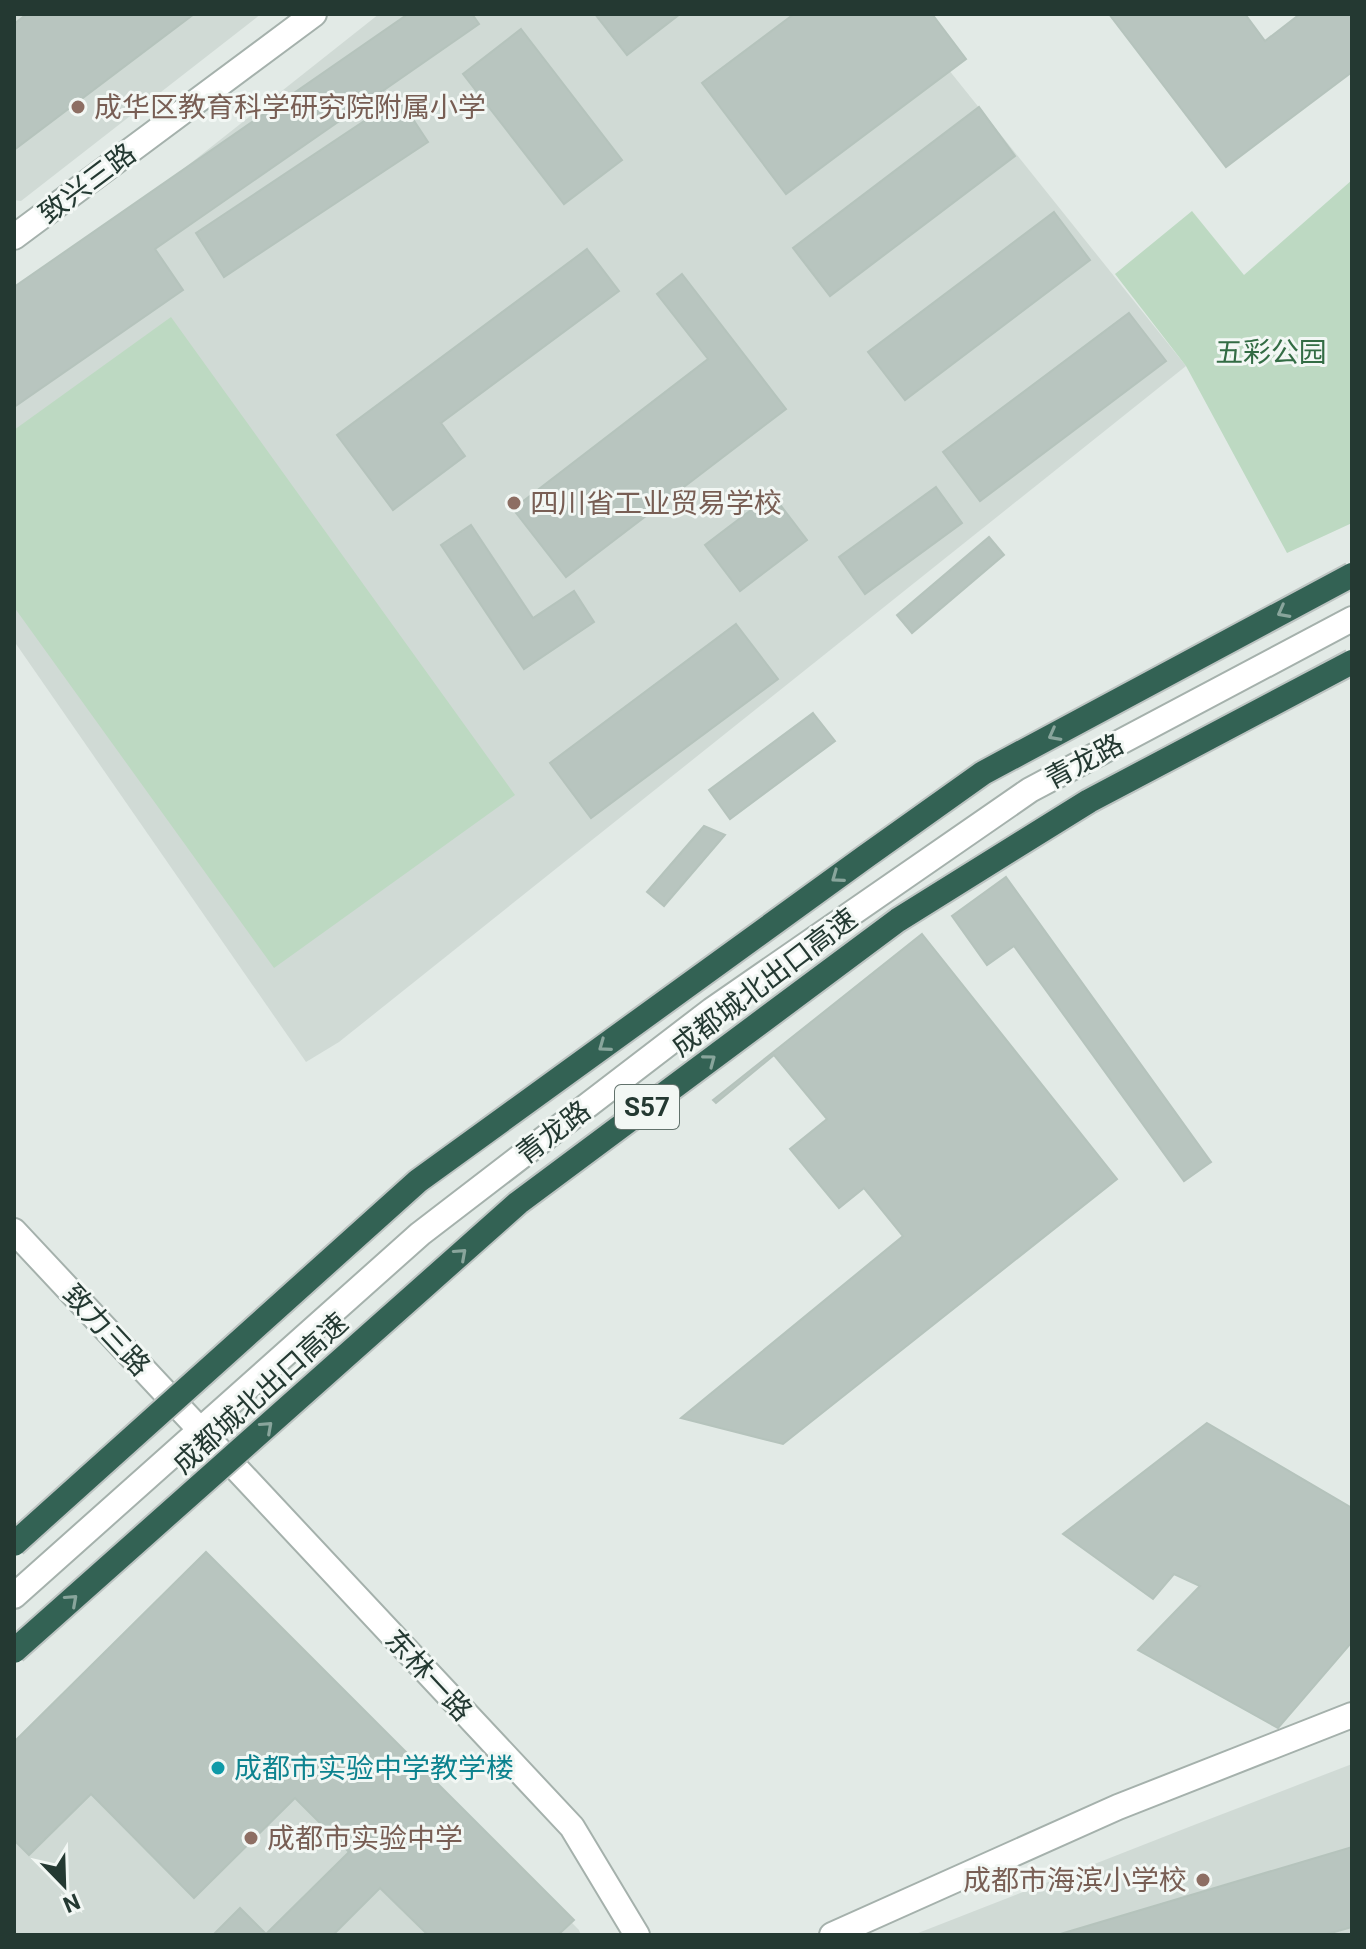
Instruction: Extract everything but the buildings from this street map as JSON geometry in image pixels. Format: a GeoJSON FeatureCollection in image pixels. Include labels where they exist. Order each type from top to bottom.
{"type":"FeatureCollection","features":[{"type":"Feature","properties":{"kind":"highway","name":"成都城北出口高速"},"geometry":{"type":"LineString","coordinates":[[14,1544],[418,1181],[788,912],[983,773],[1352,575]]}},
{"type":"Feature","properties":{"kind":"highway","name":"成都城北出口高速"},"geometry":{"type":"LineString","coordinates":[[14,1651],[518,1203],[885,929],[1089,801],[1352,662]]}},
{"type":"Feature","properties":{"kind":"street","name":"致兴三路"},"geometry":{"type":"LineString","coordinates":[[14,237],[314,14]]}},
{"type":"Feature","properties":{"kind":"street","name":"青龙路"},"geometry":{"type":"LineString","coordinates":[[14,1596],[420,1234],[712,1010],[1030,790],[1352,619]]}},
{"type":"Feature","properties":{"kind":"street","name":"致力三路"},"geometry":{"type":"LineString","coordinates":[[14,1231],[200,1430]]}},
{"type":"Feature","properties":{"kind":"street","name":"东林一路"},"geometry":{"type":"LineString","coordinates":[[200,1430],[572,1827],[637,1935]]}},
{"type":"Feature","properties":{"kind":"street"},"geometry":{"type":"LineString","coordinates":[[832,1935],[1118,1807],[1352,1715]]}},
{"type":"Feature","properties":{"kind":"shaded area","name":"成华区教育科学研究院附属小学"},"geometry":{"type":"Polygon","coordinates":[[[14,14],[261,14],[21,201],[14,200],[14,14]]]}},
{"type":"Feature","properties":{"kind":"shaded area","name":"四川省工业贸易学校"},"geometry":{"type":"Polygon","coordinates":[[[379,14],[904,14],[1186,366],[339,1042],[306,1062],[14,641],[14,303],[379,14]]]}},
{"type":"Feature","properties":{"kind":"shaded area","name":"成都市实验中学"},"geometry":{"type":"Polygon","coordinates":[[[248,1596],[581,1935],[14,1935],[14,1747],[248,1596]]]}},
{"type":"Feature","properties":{"kind":"shaded area","name":"成都市海滨小学校"},"geometry":{"type":"Polygon","coordinates":[[[1352,1764],[1352,1935],[913,1935],[1194,1825],[1352,1764]]]}},
{"type":"Feature","properties":{"kind":"green space","name":"五彩公园"},"geometry":{"type":"Polygon","coordinates":[[[1352,180],[1352,523],[1287,553],[1186,366],[1115,274],[1192,211],[1244,275],[1352,180]]]}},
{"type":"Feature","properties":{"kind":"green space"},"geometry":{"type":"Polygon","coordinates":[[[171,317],[515,795],[274,968],[14,607],[14,430],[171,317]]]}},
{"type":"Feature","properties":{"kind":"place","name":"成华区教育科学研究院附属小学"},"geometry":{"type":"Point","coordinates":[78,107]}},
{"type":"Feature","properties":{"kind":"place","name":"四川省工业贸易学校"},"geometry":{"type":"Point","coordinates":[514,503]}},
{"type":"Feature","properties":{"kind":"place","name":"成都市实验中学教学楼"},"geometry":{"type":"Point","coordinates":[218,1768]}},
{"type":"Feature","properties":{"kind":"place","name":"成都市实验中学"},"geometry":{"type":"Point","coordinates":[251,1838]}},
{"type":"Feature","properties":{"kind":"place","name":"成都市海滨小学校"},"geometry":{"type":"Point","coordinates":[1203,1880]}}]}
